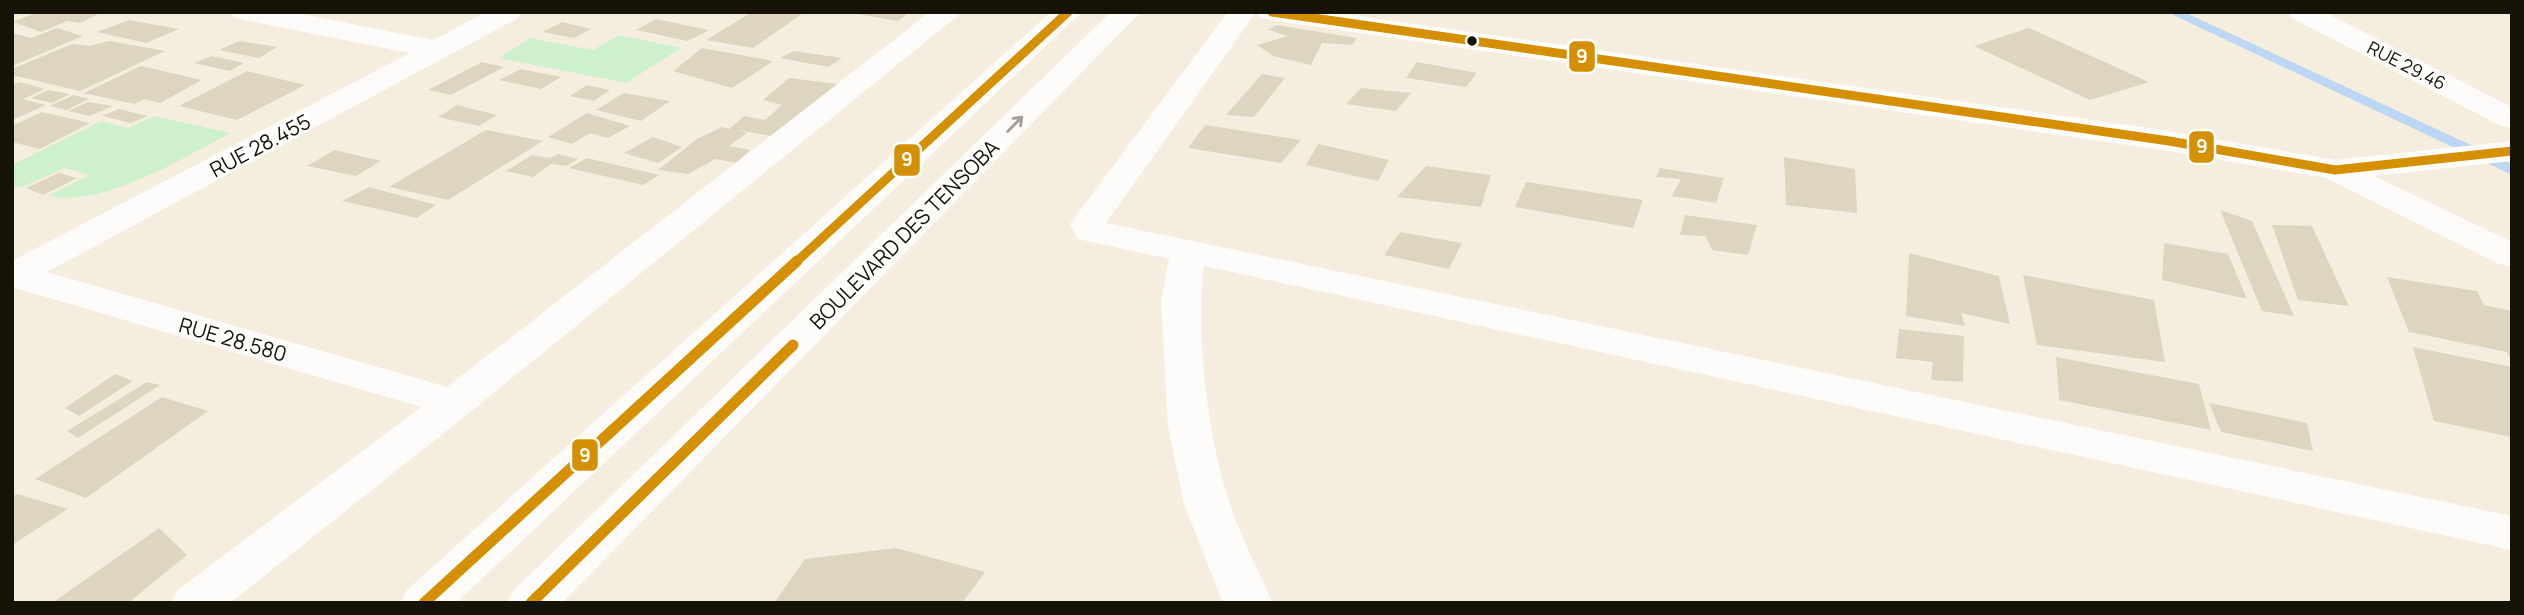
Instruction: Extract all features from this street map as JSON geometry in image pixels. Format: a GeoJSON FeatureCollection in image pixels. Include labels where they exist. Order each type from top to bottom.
{"type":"FeatureCollection","features":[{"type":"Feature","properties":{"kind":"street"},"geometry":{"type":"LineString","coordinates":[[244,12],[441,50]]}},
{"type":"Feature","properties":{"kind":"street","name":"RUE 28.455"},"geometry":{"type":"LineString","coordinates":[[13,275],[441,50],[508,12]]}},
{"type":"Feature","properties":{"kind":"street"},"geometry":{"type":"LineString","coordinates":[[195,603],[454,403],[948,12]]}},
{"type":"Feature","properties":{"kind":"street"},"geometry":{"type":"LineString","coordinates":[[424,603],[1068,12]]}},
{"type":"Feature","properties":{"kind":"street","name":"BOULEVARD DES TENSOBA"},"geometry":{"type":"LineString","coordinates":[[531,603],[1127,12]]}},
{"type":"Feature","properties":{"kind":"street"},"geometry":{"type":"LineString","coordinates":[[1242,12],[1088,225],[1091,231],[2512,533]]}},
{"type":"Feature","properties":{"kind":"street"},"geometry":{"type":"LineString","coordinates":[[1270,12],[2169,141],[2336,170],[2512,151]]}},
{"type":"Feature","properties":{"kind":"street","name":"RUE 29.46"},"geometry":{"type":"LineString","coordinates":[[2302,12],[2512,118]]}},
{"type":"Feature","properties":{"kind":"street"},"geometry":{"type":"LineString","coordinates":[[2336,170],[2512,256]]}},
{"type":"Feature","properties":{"kind":"street"},"geometry":{"type":"LineString","coordinates":[[1188,253],[1180,302],[1189,426],[1207,504],[1248,603]]}},
{"type":"Feature","properties":{"kind":"street","name":"RUE 28.580"},"geometry":{"type":"LineString","coordinates":[[13,275],[454,403]]}},
{"type":"Feature","properties":{"kind":"green space"},"geometry":{"type":"Polygon","coordinates":[[[619,35],[681,48],[626,83],[499,58],[530,38],[593,50],[619,35]]]}},
{"type":"Feature","properties":{"kind":"green space"},"geometry":{"type":"Polygon","coordinates":[[[154,116],[231,133],[142,178],[93,195],[70,198],[48,196],[89,175],[65,168],[19,188],[12,186],[12,165],[101,121],[128,128],[154,116]]]}},
{"type":"Feature","properties":{"kind":"building"},"geometry":{"type":"Polygon","coordinates":[[[38,12],[102,12],[80,23],[67,21],[41,32],[13,22],[38,12]]]}},
{"type":"Feature","properties":{"kind":"building"},"geometry":{"type":"Polygon","coordinates":[[[752,12],[802,14],[753,48],[706,40],[752,12]]]}},
{"type":"Feature","properties":{"kind":"building"},"geometry":{"type":"Polygon","coordinates":[[[846,12],[910,12],[898,21],[846,12]]]}},
{"type":"Feature","properties":{"kind":"building"},"geometry":{"type":"Polygon","coordinates":[[[656,19],[709,30],[688,41],[636,30],[656,19]]]}},
{"type":"Feature","properties":{"kind":"building"},"geometry":{"type":"Polygon","coordinates":[[[129,20],[179,29],[146,43],[97,32],[129,20]]]}},
{"type":"Feature","properties":{"kind":"building"},"geometry":{"type":"Polygon","coordinates":[[[562,22],[591,29],[574,38],[543,32],[562,22]]]}},
{"type":"Feature","properties":{"kind":"building"},"geometry":{"type":"Polygon","coordinates":[[[1276,25],[1357,38],[1352,45],[1322,43],[1311,65],[1273,56],[1257,45],[1288,36],[1268,30],[1276,25]]]}},
{"type":"Feature","properties":{"kind":"building"},"geometry":{"type":"Polygon","coordinates":[[[57,28],[83,36],[12,66],[12,33],[31,38],[57,28]]]}},
{"type":"Feature","properties":{"kind":"building"},"geometry":{"type":"Polygon","coordinates":[[[2029,28],[2149,82],[2090,100],[1974,46],[2029,28]]]}},
{"type":"Feature","properties":{"kind":"building"},"geometry":{"type":"Polygon","coordinates":[[[109,41],[165,51],[80,91],[12,75],[12,69],[72,44],[90,46],[109,41]]]}},
{"type":"Feature","properties":{"kind":"building"},"geometry":{"type":"Polygon","coordinates":[[[239,41],[277,47],[259,58],[219,50],[239,41]]]}},
{"type":"Feature","properties":{"kind":"building"},"geometry":{"type":"Polygon","coordinates":[[[702,48],[773,61],[732,88],[673,71],[702,48]]]}},
{"type":"Feature","properties":{"kind":"building"},"geometry":{"type":"Polygon","coordinates":[[[794,51],[842,58],[828,67],[780,58],[794,51]]]}},
{"type":"Feature","properties":{"kind":"building"},"geometry":{"type":"Polygon","coordinates":[[[212,56],[244,63],[230,71],[194,63],[212,56]]]}},
{"type":"Feature","properties":{"kind":"building"},"geometry":{"type":"Polygon","coordinates":[[[482,62],[504,67],[451,95],[428,90],[482,62]]]}},
{"type":"Feature","properties":{"kind":"building"},"geometry":{"type":"Polygon","coordinates":[[[1417,62],[1477,73],[1466,87],[1406,78],[1417,62]]]}},
{"type":"Feature","properties":{"kind":"building"},"geometry":{"type":"Polygon","coordinates":[[[141,66],[202,80],[160,103],[144,99],[134,104],[84,93],[141,66]]]}},
{"type":"Feature","properties":{"kind":"building"},"geometry":{"type":"Polygon","coordinates":[[[521,69],[561,77],[541,89],[499,80],[521,69]]]}},
{"type":"Feature","properties":{"kind":"building"},"geometry":{"type":"Polygon","coordinates":[[[247,71],[305,85],[237,120],[179,106],[247,71]]]}},
{"type":"Feature","properties":{"kind":"building"},"geometry":{"type":"Polygon","coordinates":[[[1262,74],[1285,78],[1254,117],[1226,115],[1262,74]]]}},
{"type":"Feature","properties":{"kind":"building"},"geometry":{"type":"Polygon","coordinates":[[[789,78],[839,84],[777,137],[737,130],[747,133],[729,146],[750,150],[736,163],[716,159],[688,174],[658,170],[697,139],[722,127],[729,129],[744,116],[765,120],[782,105],[763,100],[789,78]]]}},
{"type":"Feature","properties":{"kind":"building"},"geometry":{"type":"Polygon","coordinates":[[[20,82],[45,89],[23,99],[46,105],[12,120],[12,85],[20,82]]]}},
{"type":"Feature","properties":{"kind":"building"},"geometry":{"type":"Polygon","coordinates":[[[587,85],[610,90],[594,101],[570,96],[587,85]]]}},
{"type":"Feature","properties":{"kind":"building"},"geometry":{"type":"Polygon","coordinates":[[[1361,88],[1411,93],[1396,111],[1346,104],[1361,88]]]}},
{"type":"Feature","properties":{"kind":"building"},"geometry":{"type":"Polygon","coordinates":[[[48,90],[70,94],[52,103],[31,98],[48,90]]]}},
{"type":"Feature","properties":{"kind":"building"},"geometry":{"type":"Polygon","coordinates":[[[624,93],[670,101],[641,121],[596,110],[624,93]]]}},
{"type":"Feature","properties":{"kind":"building"},"geometry":{"type":"Polygon","coordinates":[[[74,95],[89,99],[66,110],[50,106],[74,95]]]}},
{"type":"Feature","properties":{"kind":"building"},"geometry":{"type":"Polygon","coordinates":[[[88,102],[113,106],[90,116],[68,111],[88,102]]]}},
{"type":"Feature","properties":{"kind":"building"},"geometry":{"type":"Polygon","coordinates":[[[457,105],[497,115],[479,126],[438,117],[457,105]]]}},
{"type":"Feature","properties":{"kind":"building"},"geometry":{"type":"Polygon","coordinates":[[[119,109],[148,116],[131,123],[102,116],[119,109]]]}},
{"type":"Feature","properties":{"kind":"building"},"geometry":{"type":"Polygon","coordinates":[[[42,112],[90,123],[40,149],[12,142],[12,126],[42,112]]]}},
{"type":"Feature","properties":{"kind":"building"},"geometry":{"type":"Polygon","coordinates":[[[587,113],[630,126],[608,138],[590,133],[572,144],[548,137],[587,113]]]}},
{"type":"Feature","properties":{"kind":"building"},"geometry":{"type":"Polygon","coordinates":[[[1205,125],[1301,140],[1281,163],[1188,148],[1205,125]]]}},
{"type":"Feature","properties":{"kind":"building"},"geometry":{"type":"Polygon","coordinates":[[[486,130],[543,141],[448,200],[389,187],[486,130]]]}},
{"type":"Feature","properties":{"kind":"building"},"geometry":{"type":"Polygon","coordinates":[[[653,137],[682,147],[658,163],[624,153],[653,137]]]}},
{"type":"Feature","properties":{"kind":"building"},"geometry":{"type":"Polygon","coordinates":[[[1318,144],[1389,160],[1378,181],[1306,165],[1318,144]]]}},
{"type":"Feature","properties":{"kind":"building"},"geometry":{"type":"Polygon","coordinates":[[[335,150],[381,161],[356,176],[307,166],[335,150]]]}},
{"type":"Feature","properties":{"kind":"building"},"geometry":{"type":"Polygon","coordinates":[[[558,154],[578,159],[567,166],[551,164],[533,177],[506,171],[532,155],[550,158],[558,154]]]}},
{"type":"Feature","properties":{"kind":"building"},"geometry":{"type":"Polygon","coordinates":[[[1784,157],[1855,169],[1857,213],[1786,205],[1784,157]]]}},
{"type":"Feature","properties":{"kind":"building"},"geometry":{"type":"Polygon","coordinates":[[[587,158],[659,175],[643,185],[569,168],[587,158]]]}},
{"type":"Feature","properties":{"kind":"building"},"geometry":{"type":"Polygon","coordinates":[[[1426,166],[1491,175],[1481,207],[1397,197],[1426,166]]]}},
{"type":"Feature","properties":{"kind":"building"},"geometry":{"type":"Polygon","coordinates":[[[1660,168],[1724,178],[1716,203],[1672,196],[1681,179],[1656,177],[1660,168]]]}},
{"type":"Feature","properties":{"kind":"building"},"geometry":{"type":"Polygon","coordinates":[[[59,173],[77,178],[43,195],[26,188],[59,173]]]}},
{"type":"Feature","properties":{"kind":"building"},"geometry":{"type":"Polygon","coordinates":[[[1526,182],[1643,200],[1633,228],[1515,207],[1526,182]]]}},
{"type":"Feature","properties":{"kind":"building"},"geometry":{"type":"Polygon","coordinates":[[[369,187],[436,205],[417,218],[342,201],[369,187]]]}},
{"type":"Feature","properties":{"kind":"building"},"geometry":{"type":"Polygon","coordinates":[[[2220,210],[2252,221],[2294,316],[2262,311],[2220,210]]]}},
{"type":"Feature","properties":{"kind":"building"},"geometry":{"type":"Polygon","coordinates":[[[1685,215],[1757,225],[1748,255],[1712,250],[1705,236],[1680,235],[1685,215]]]}},
{"type":"Feature","properties":{"kind":"building"},"geometry":{"type":"Polygon","coordinates":[[[2272,225],[2312,226],[2349,306],[2298,300],[2272,225]]]}},
{"type":"Feature","properties":{"kind":"building"},"geometry":{"type":"Polygon","coordinates":[[[1400,232],[1462,243],[1449,269],[1384,255],[1400,232]]]}},
{"type":"Feature","properties":{"kind":"building"},"geometry":{"type":"Polygon","coordinates":[[[2164,243],[2228,254],[2247,299],[2162,280],[2164,243]]]}},
{"type":"Feature","properties":{"kind":"building"},"geometry":{"type":"Polygon","coordinates":[[[1909,253],[1999,276],[2010,324],[1961,313],[1965,326],[1906,316],[1909,253]]]}},
{"type":"Feature","properties":{"kind":"building"},"geometry":{"type":"Polygon","coordinates":[[[2023,275],[2154,300],[2165,362],[2037,345],[2023,275]]]}},
{"type":"Feature","properties":{"kind":"building"},"geometry":{"type":"Polygon","coordinates":[[[2387,277],[2477,291],[2484,305],[2512,311],[2512,362],[2507,352],[2409,332],[2387,277]]]}},
{"type":"Feature","properties":{"kind":"building"},"geometry":{"type":"Polygon","coordinates":[[[1899,329],[1964,336],[1963,382],[1931,380],[1933,362],[1896,358],[1899,329]]]}},
{"type":"Feature","properties":{"kind":"building"},"geometry":{"type":"Polygon","coordinates":[[[2413,347],[2512,367],[2512,437],[2434,421],[2413,347]]]}},
{"type":"Feature","properties":{"kind":"building"},"geometry":{"type":"Polygon","coordinates":[[[2056,357],[2199,384],[2211,430],[2059,400],[2056,357]]]}},
{"type":"Feature","properties":{"kind":"building"},"geometry":{"type":"Polygon","coordinates":[[[115,374],[133,381],[79,416],[65,408],[115,374]]]}},
{"type":"Feature","properties":{"kind":"building"},"geometry":{"type":"Polygon","coordinates":[[[147,382],[160,385],[78,438],[67,431],[147,382]]]}},
{"type":"Feature","properties":{"kind":"building"},"geometry":{"type":"Polygon","coordinates":[[[162,397],[208,411],[86,498],[35,479],[162,397]]]}},
{"type":"Feature","properties":{"kind":"building"},"geometry":{"type":"Polygon","coordinates":[[[2209,403],[2307,423],[2313,451],[2221,432],[2209,403]]]}},
{"type":"Feature","properties":{"kind":"building"},"geometry":{"type":"Polygon","coordinates":[[[17,494],[68,509],[12,545],[12,497],[17,494]]]}},
{"type":"Feature","properties":{"kind":"building"},"geometry":{"type":"Polygon","coordinates":[[[159,528],[187,555],[128,603],[52,603],[159,528]]]}},
{"type":"Feature","properties":{"kind":"building"},"geometry":{"type":"Polygon","coordinates":[[[896,548],[985,572],[962,603],[774,603],[805,559],[896,548]]]}},
{"type":"Feature","properties":{"kind":"waterway"},"geometry":{"type":"LineString","coordinates":[[2173,12],[2512,170]]}},
{"type":"Feature","properties":{"kind":"transit line","name":"9"},"geometry":{"type":"LineString","coordinates":[[424,603],[1068,12]]}},
{"type":"Feature","properties":{"kind":"transit line","name":"9"},"geometry":{"type":"LineString","coordinates":[[1272,12],[2169,141],[2335,170],[2512,151]]}},
{"type":"Feature","properties":{"kind":"transit line","name":"9"},"geometry":{"type":"LineString","coordinates":[[531,603],[793,345]]}}]}
